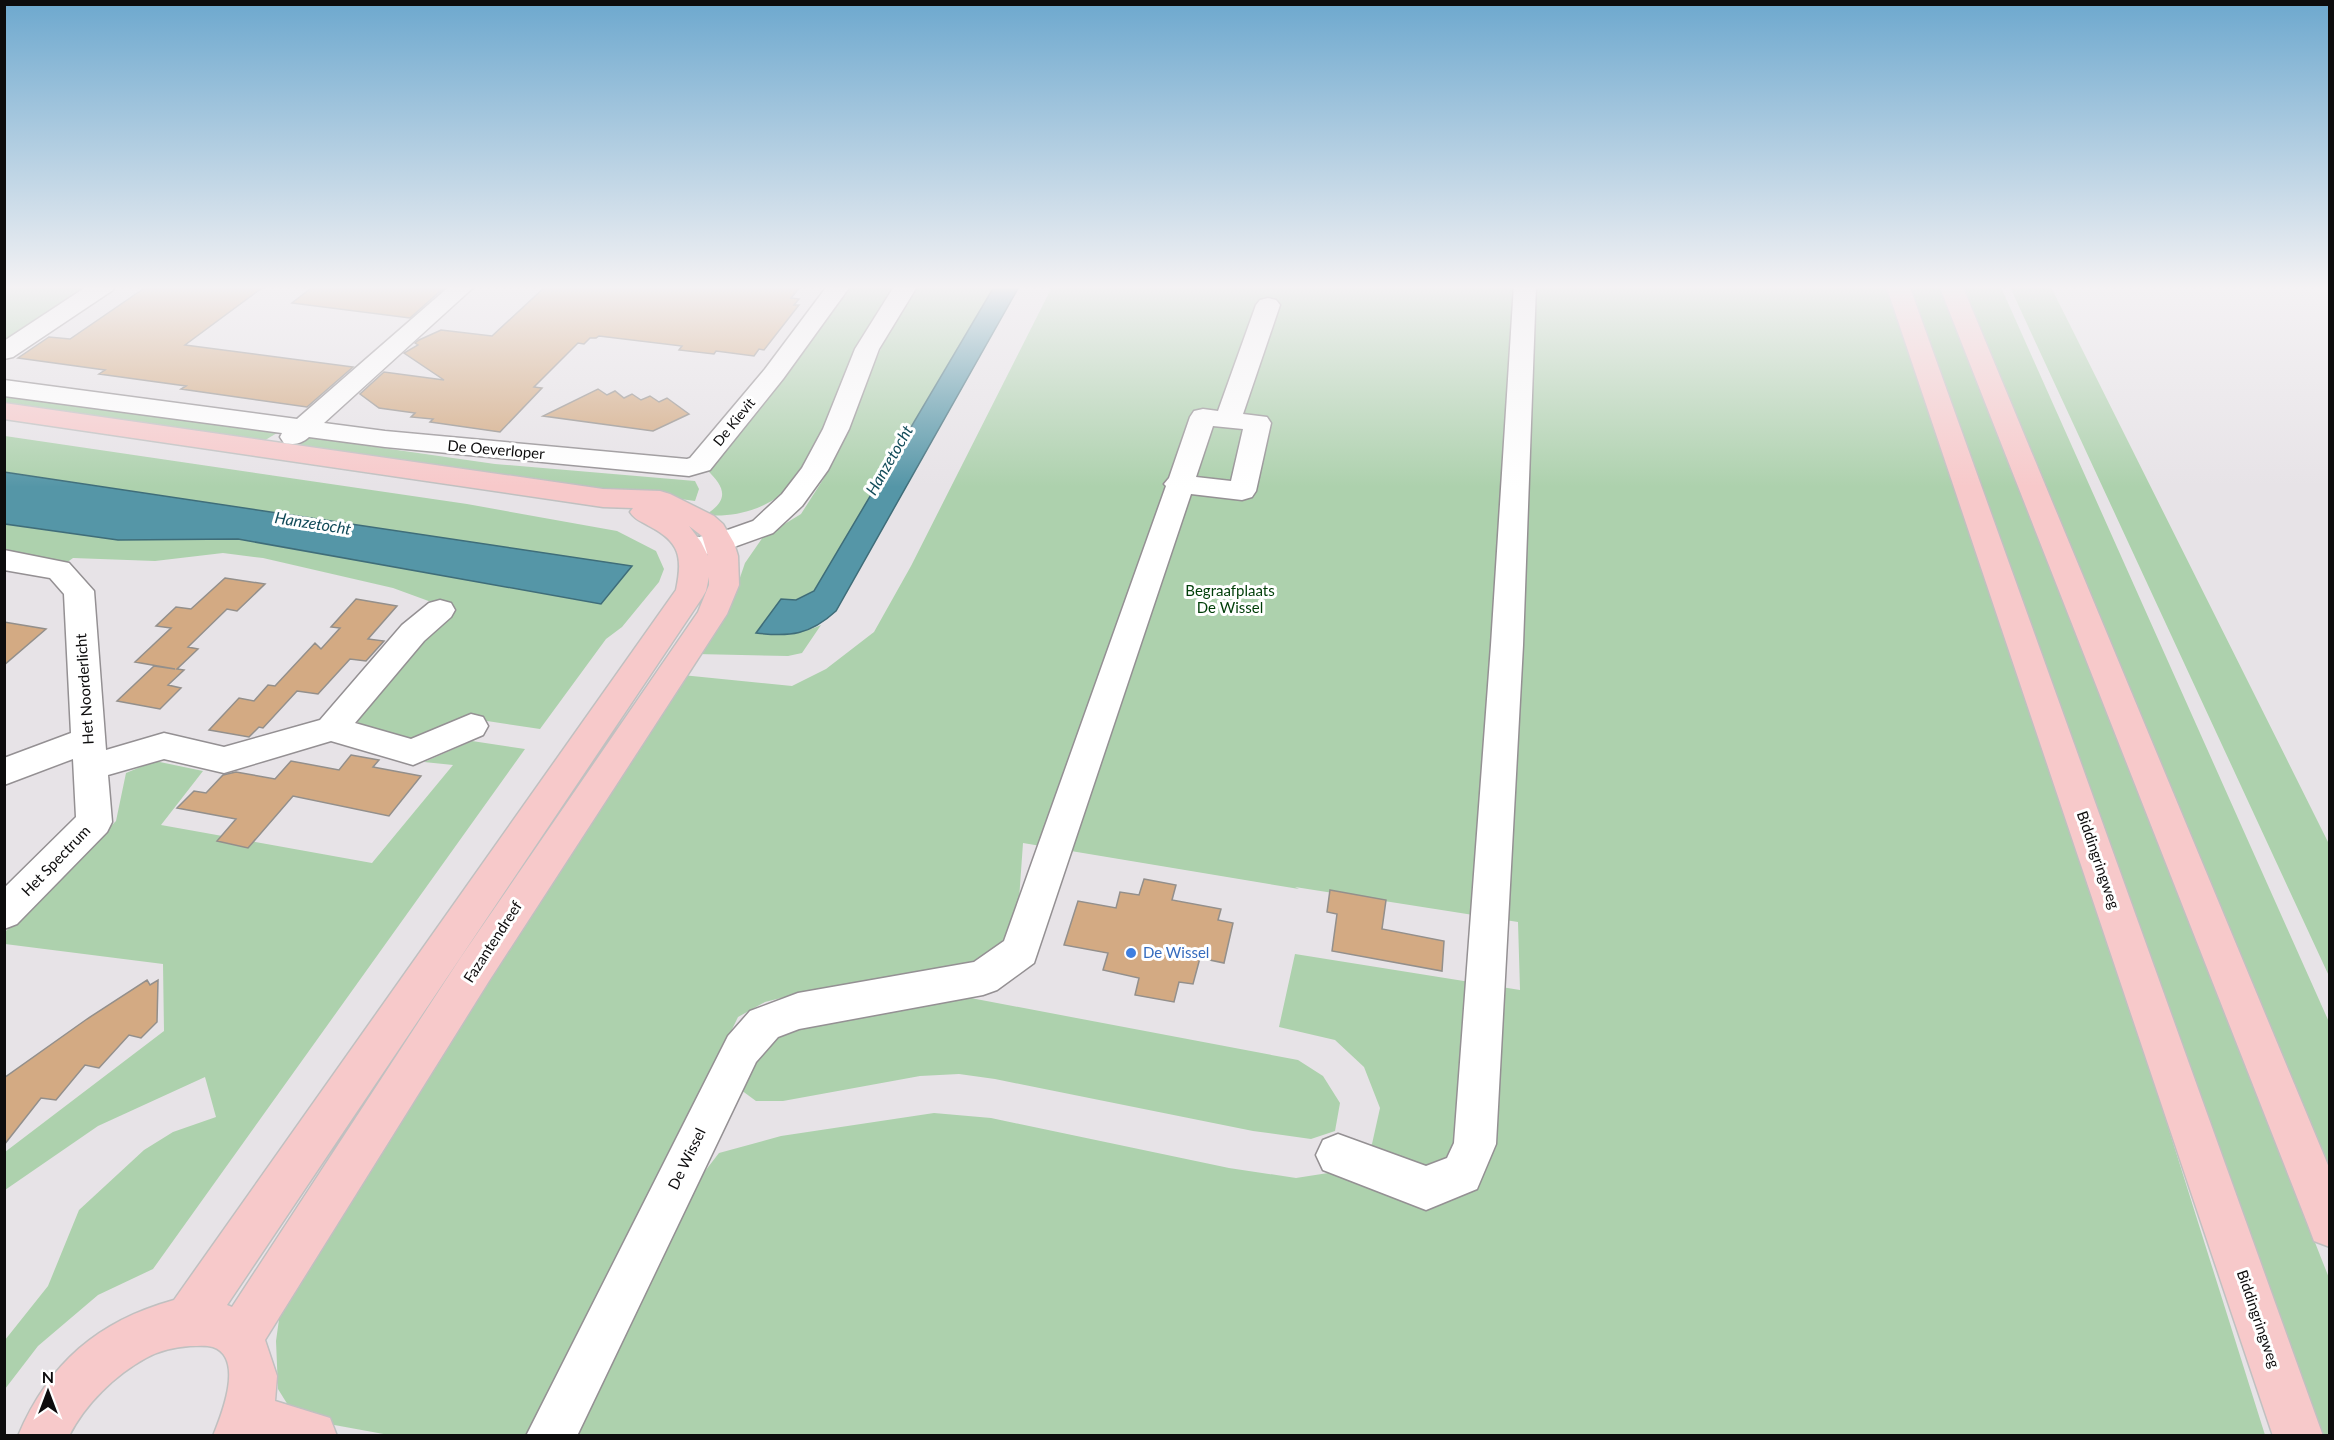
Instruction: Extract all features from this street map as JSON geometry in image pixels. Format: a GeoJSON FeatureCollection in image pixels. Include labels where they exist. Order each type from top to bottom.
{"type":"FeatureCollection","features":[{"type":"Feature","properties":{"kind":"main road","name":"Biddingringweg"},"geometry":{"type":"LineString","coordinates":[[1921,352],[2298,1436]]}},
{"type":"Feature","properties":{"kind":"main road"},"geometry":{"type":"LineString","coordinates":[[1977,352],[2330,1225]]}},
{"type":"Feature","properties":{"kind":"main road","name":"De Oeverloper"},"geometry":{"type":"LineString","coordinates":[[4,411],[603,498],[658,518],[674,528],[708,540]]}},
{"type":"Feature","properties":{"kind":"main road"},"geometry":{"type":"LineString","coordinates":[[188,1321],[691,591],[696,567],[708,540]]}},
{"type":"Feature","properties":{"kind":"main road","name":"Fazantendreef"},"geometry":{"type":"LineString","coordinates":[[240,1337],[475,969],[712,614],[724,585],[723,556],[708,540]]}},
{"type":"Feature","properties":{"kind":"main road"},"geometry":{"type":"LineString","coordinates":[[43,1436],[48,1422],[76,1383],[111,1352],[150,1330],[188,1321],[218,1323],[240,1337],[254,1371],[243,1426],[312,1436]]}},
{"type":"Feature","properties":{"kind":"street"},"geometry":{"type":"LineString","coordinates":[[276,452],[389,352]]}},
{"type":"Feature","properties":{"kind":"street","name":"De Kievit"},"geometry":{"type":"LineString","coordinates":[[689,468],[700,464],[790,352]]}},
{"type":"Feature","properties":{"kind":"street"},"geometry":{"type":"LineString","coordinates":[[708,540],[763,527],[784,508],[814,470],[836,429],[866,352]]}},
{"type":"Feature","properties":{"kind":"street"},"geometry":{"type":"LineString","coordinates":[[1228,420],[1252,352]]}},
{"type":"Feature","properties":{"kind":"street"},"geometry":{"type":"LineString","coordinates":[[1338,1155],[1426,1188],[1462,1174],[1475,1144],[1507,645],[1522,352]]}},
{"type":"Feature","properties":{"kind":"street","name":"De Oeverloper"},"geometry":{"type":"LineString","coordinates":[[4,388],[385,439],[689,468]]}},
{"type":"Feature","properties":{"kind":"street","name":"De Wissel"},"geometry":{"type":"LineString","coordinates":[[550,1436],[742,1049],[764,1024],[798,1011],[983,978],[1020,951],[1115,676],[1178,484],[1203,417],[1258,423],[1242,491],[1178,484]]}},
{"type":"Feature","properties":{"kind":"street","name":"Het Noorderlicht"},"geometry":{"type":"LineString","coordinates":[[4,560],[59,570],[79,591],[89,754],[164,746],[224,760],[331,729]]}},
{"type":"Feature","properties":{"kind":"street"},"geometry":{"type":"LineString","coordinates":[[440,610],[413,633],[331,729],[413,752],[471,726]]}},
{"type":"Feature","properties":{"kind":"street"},"geometry":{"type":"LineString","coordinates":[[4,772],[89,754]]}},
{"type":"Feature","properties":{"kind":"street","name":"Het Spectrum"},"geometry":{"type":"LineString","coordinates":[[4,913],[94,822],[89,754]]}},
{"type":"Feature","properties":{"kind":"green space"},"geometry":{"type":"Polygon","coordinates":[[[797,352],[859,352],[803,470],[789,488],[771,502],[739,513],[705,515],[718,504],[722,493],[718,482],[707,470],[797,352]]]}},
{"type":"Feature","properties":{"kind":"green space"},"geometry":{"type":"Polygon","coordinates":[[[879,352],[955,352],[814,591],[796,600],[756,632],[772,635],[789,634],[821,625],[802,653],[788,656],[696,654],[734,595],[745,563],[763,537],[801,514],[824,478],[879,352]]]}},
{"type":"Feature","properties":{"kind":"green space","name":"Begraafplaats De Wissel"},"geometry":{"type":"Polygon","coordinates":[[[1019,352],[1912,352],[2102,917],[2265,1435],[575,1435],[688,1193],[719,1153],[781,1136],[934,1113],[991,1118],[1229,1168],[1296,1178],[1341,1171],[1372,1144],[1380,1108],[1364,1067],[1335,1040],[1279,1027],[1295,954],[1520,990],[1518,922],[1295,887],[1299,889],[1023,843],[1017,928],[999,951],[975,963],[797,994],[765,1002],[738,1017],[536,1435],[389,1435],[296,1418],[278,1389],[276,1341],[282,1298],[682,675],[792,686],[826,669],[874,632],[911,566],[1019,352]]]}},
{"type":"Feature","properties":{"kind":"green space"},"geometry":{"type":"Polygon","coordinates":[[[1931,352],[1964,352],[2329,1278],[2329,1435],[2312,1435],[1931,352]]]}},
{"type":"Feature","properties":{"kind":"green space"},"geometry":{"type":"Polygon","coordinates":[[[1986,352],[2030,352],[2329,1022],[2329,1185],[1986,352]]]}},
{"type":"Feature","properties":{"kind":"green space"},"geometry":{"type":"Polygon","coordinates":[[[2040,352],[2084,352],[2329,844],[2329,976],[2040,352]]]}},
{"type":"Feature","properties":{"kind":"green space"},"geometry":{"type":"Polygon","coordinates":[[[4,392],[277,433],[262,442],[5,404],[4,392]]]}},
{"type":"Feature","properties":{"kind":"green space"},"geometry":{"type":"Polygon","coordinates":[[[5,436],[467,504],[617,531],[656,551],[664,569],[659,582],[622,627],[606,639],[540,729],[474,719],[421,744],[359,727],[356,713],[445,607],[393,588],[263,558],[223,553],[155,561],[73,558],[62,566],[5,553],[4,524],[74,534],[238,539],[601,604],[631,566],[5,472],[5,436]]]}},
{"type":"Feature","properties":{"kind":"green space"},"geometry":{"type":"Polygon","coordinates":[[[306,437],[495,464],[695,481],[699,489],[695,501],[299,447],[306,437]]]}},
{"type":"Feature","properties":{"kind":"green space"},"geometry":{"type":"Polygon","coordinates":[[[472,741],[525,749],[153,1269],[98,1295],[38,1346],[5,1389],[5,1340],[48,1286],[79,1210],[144,1150],[173,1132],[216,1117],[205,1077],[98,1126],[5,1190],[5,1152],[164,1031],[163,964],[5,944],[5,932],[116,821],[126,773],[155,761],[203,771],[161,825],[372,863],[453,765],[424,762],[472,741]]]}},
{"type":"Feature","properties":{"kind":"green space"},"geometry":{"type":"Polygon","coordinates":[[[955,995],[1298,1060],[1323,1076],[1340,1103],[1335,1131],[1311,1139],[1253,1131],[995,1079],[959,1074],[920,1076],[783,1101],[756,1101],[741,1090],[767,1036],[955,995]]]}},
{"type":"Feature","properties":{"kind":"water"},"geometry":{"type":"Polygon","coordinates":[[[955,352],[982,352],[836,611],[808,630],[779,635],[756,633],[781,599],[796,600],[814,591],[955,352]]]}},
{"type":"Feature","properties":{"kind":"water","name":"Hanzetocht"},"geometry":{"type":"Polygon","coordinates":[[[4,472],[632,566],[601,604],[238,539],[118,540],[5,524],[4,472]]]}},
{"type":"Feature","properties":{"kind":"building"},"geometry":{"type":"Polygon","coordinates":[[[27,352],[240,352],[353,367],[307,407],[181,389],[186,386],[99,374],[105,370],[18,358],[27,352]]]}},
{"type":"Feature","properties":{"kind":"building"},"geometry":{"type":"Polygon","coordinates":[[[569,352],[534,387],[542,388],[500,432],[411,417],[415,413],[379,408],[360,394],[384,372],[444,380],[404,353],[569,352]]]}},
{"type":"Feature","properties":{"kind":"building"},"geometry":{"type":"Polygon","coordinates":[[[725,352],[757,352],[754,356],[725,352]]]}},
{"type":"Feature","properties":{"kind":"building"},"geometry":{"type":"Polygon","coordinates":[[[598,389],[607,395],[615,391],[624,398],[632,394],[641,400],[650,396],[659,402],[667,398],[689,414],[653,431],[543,416],[598,389]]]}},
{"type":"Feature","properties":{"kind":"building"},"geometry":{"type":"Polygon","coordinates":[[[225,578],[265,584],[237,611],[227,609],[188,647],[198,649],[177,669],[184,670],[168,685],[181,688],[160,709],[117,701],[154,666],[175,669],[135,662],[171,628],[156,626],[176,607],[191,609],[225,578]]]}},
{"type":"Feature","properties":{"kind":"building"},"geometry":{"type":"Polygon","coordinates":[[[356,599],[397,606],[368,639],[384,641],[366,661],[350,659],[318,694],[297,691],[263,728],[259,727],[249,737],[209,730],[239,698],[254,701],[268,685],[275,686],[315,643],[321,649],[340,628],[331,627],[356,599]]]}},
{"type":"Feature","properties":{"kind":"building"},"geometry":{"type":"Polygon","coordinates":[[[4,622],[46,629],[4,665],[4,622]]]}},
{"type":"Feature","properties":{"kind":"building"},"geometry":{"type":"Polygon","coordinates":[[[351,755],[379,760],[373,767],[421,776],[389,816],[293,796],[248,848],[217,841],[236,819],[177,808],[194,791],[206,793],[223,775],[236,772],[275,779],[291,761],[339,770],[351,755]]]}},
{"type":"Feature","properties":{"kind":"building"},"geometry":{"type":"Polygon","coordinates":[[[1144,879],[1176,885],[1172,900],[1221,909],[1218,920],[1233,923],[1224,963],[1200,958],[1193,984],[1179,982],[1174,1002],[1135,995],[1139,978],[1103,970],[1108,953],[1064,945],[1078,901],[1116,908],[1120,892],[1139,895],[1144,879]]]}},
{"type":"Feature","properties":{"kind":"building"},"geometry":{"type":"Polygon","coordinates":[[[1330,890],[1386,900],[1382,929],[1444,941],[1442,971],[1332,951],[1337,914],[1327,912],[1330,890]]]}},
{"type":"Feature","properties":{"kind":"building"},"geometry":{"type":"Polygon","coordinates":[[[147,980],[150,985],[158,980],[157,1022],[141,1038],[129,1035],[99,1068],[85,1065],[56,1100],[41,1098],[4,1145],[4,1078],[147,980]]]}},
{"type":"Feature","properties":{"kind":"place","name":"De Wissel"},"geometry":{"type":"Point","coordinates":[1131,953]}}]}
